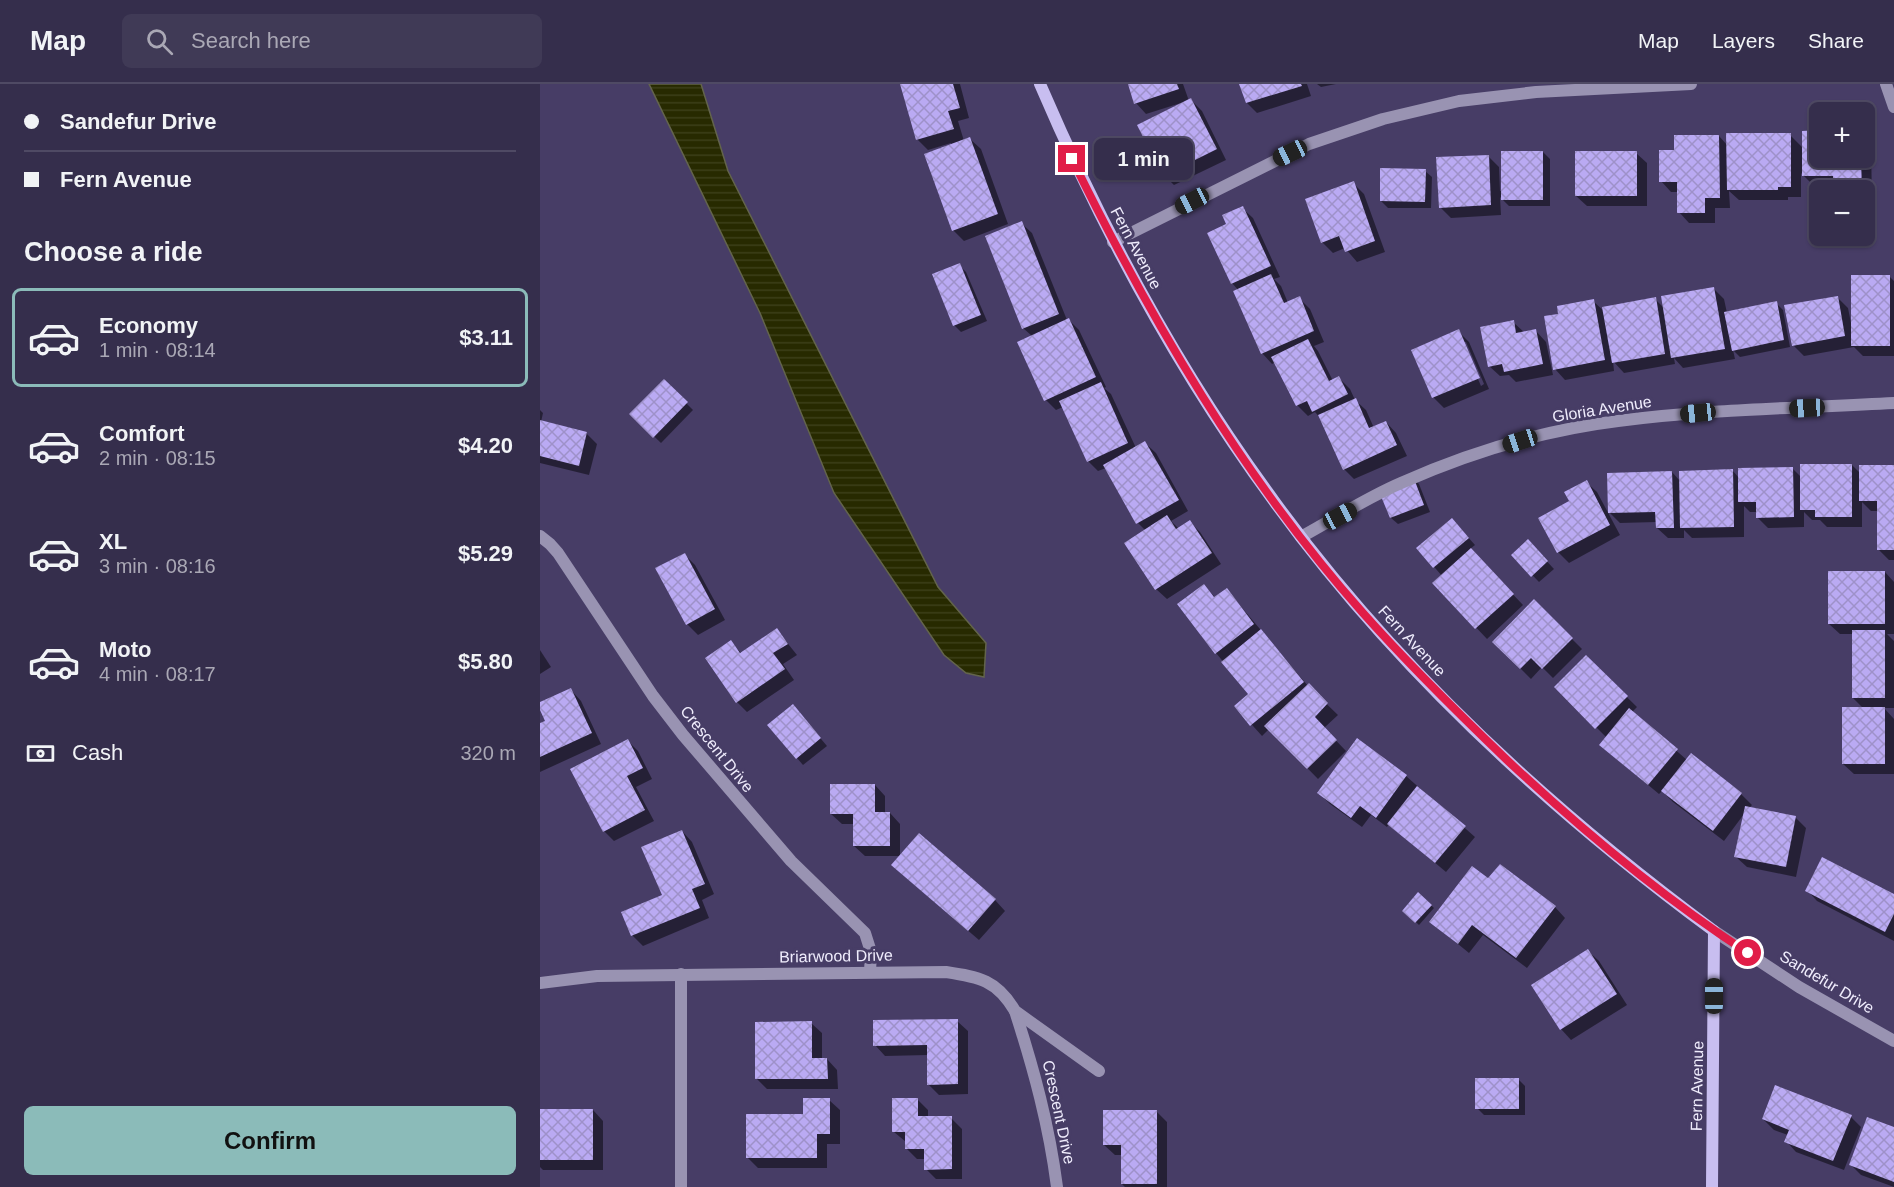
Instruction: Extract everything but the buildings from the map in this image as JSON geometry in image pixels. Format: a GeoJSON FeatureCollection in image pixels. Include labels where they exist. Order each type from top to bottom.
{"type":"FeatureCollection","features":[{"type":"Feature","properties":{"kind":"street","name":"Fern Avenue"},"geometry":{"type":"LineString","coordinates":[[1040,84],[1072,159],[1113,242],[1167,340],[1228,435],[1301,537],[1362,612],[1440,697],[1552,802],[1642,878],[1714,931],[1712,1187]]}},
{"type":"Feature","properties":{"kind":"street"},"geometry":{"type":"LineString","coordinates":[[1113,242],[1309,144],[1383,119],[1459,101],[1536,92],[1691,84]]}},
{"type":"Feature","properties":{"kind":"street"},"geometry":{"type":"LineString","coordinates":[[1886,84],[1894,107]]}},
{"type":"Feature","properties":{"kind":"street","name":"Gloria Avenue"},"geometry":{"type":"LineString","coordinates":[[1301,537],[1399,484],[1510,444],[1577,428],[1617,421],[1698,413],[1894,404]]}},
{"type":"Feature","properties":{"kind":"street","name":"Crescent Drive"},"geometry":{"type":"LineString","coordinates":[[540,537],[558,553],[653,696],[683,735],[791,861],[865,933],[871,952],[870,972]]}},
{"type":"Feature","properties":{"kind":"street","name":"Sandefur Drive"},"geometry":{"type":"LineString","coordinates":[[1714,931],[1799,987],[1894,1041]]}},
{"type":"Feature","properties":{"kind":"street","name":"Briarwood Drive"},"geometry":{"type":"LineString","coordinates":[[540,983],[597,976],[681,974],[946,972],[976,976],[994,984],[1009,1000],[1015,1011],[1100,1071]]}},
{"type":"Feature","properties":{"kind":"street"},"geometry":{"type":"LineString","coordinates":[[681,974],[681,1187]]}},
{"type":"Feature","properties":{"kind":"street","name":"Crescent Drive"},"geometry":{"type":"LineString","coordinates":[[1015,1011],[1037,1081],[1053,1155],[1057,1187]]}},
{"type":"Feature","properties":{"kind":"shaded area"},"geometry":{"type":"Polygon","coordinates":[[[649,84],[701,84],[728,171],[938,587],[986,643],[984,677],[966,673],[944,655],[834,493],[760,313],[649,84]]]}},
{"type":"Feature","properties":{"kind":"route"},"geometry":{"type":"LineString","coordinates":[[1072,159],[1113,242],[1167,340],[1234,445],[1274,502],[1362,612],[1440,697],[1552,802],[1642,878],[1748,953]]}}]}
